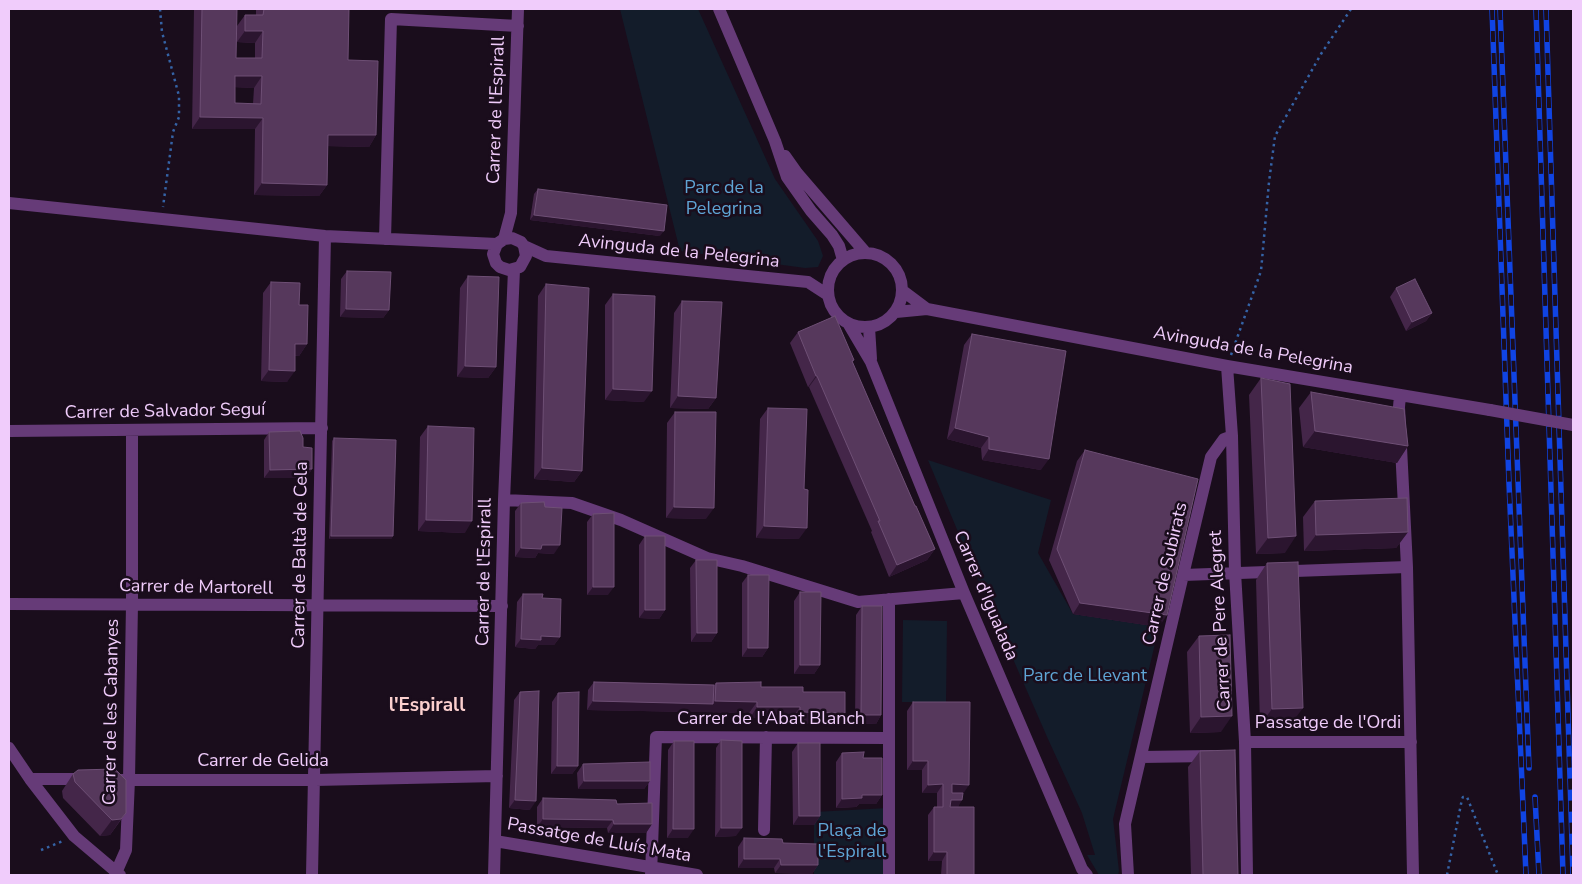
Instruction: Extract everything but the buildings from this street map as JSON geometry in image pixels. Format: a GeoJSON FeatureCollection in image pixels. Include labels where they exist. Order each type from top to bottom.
{"type":"FeatureCollection","features":[{"type":"Feature","properties":{"kind":"street","name":"Carrer de l'Espirall"},"geometry":{"type":"LineString","coordinates":[[500,242],[511,213],[518,9]]}},
{"type":"Feature","properties":{"kind":"street"},"geometry":{"type":"LineString","coordinates":[[719,9],[775,141],[788,177],[811,211],[832,235],[843,260]]}},
{"type":"Feature","properties":{"kind":"street"},"geometry":{"type":"LineString","coordinates":[[385,239],[391,19],[518,26]]}},
{"type":"Feature","properties":{"kind":"street"},"geometry":{"type":"LineString","coordinates":[[775,141],[797,173],[865,252],[877,254],[888,259],[896,268],[901,278],[903,290],[901,302],[896,312]]}},
{"type":"Feature","properties":{"kind":"street","name":"Avinguda de la Pelegrina"},"geometry":{"type":"LineString","coordinates":[[9,203],[325,236],[462,244],[500,242],[512,238],[546,256]]}},
{"type":"Feature","properties":{"kind":"street","name":"Carrer de l'Espirall"},"geometry":{"type":"LineString","coordinates":[[511,213],[521,243]]}},
{"type":"Feature","properties":{"kind":"street","name":"Carrer de Baltà de Cela"},"geometry":{"type":"LineString","coordinates":[[312,875],[325,236]]}},
{"type":"Feature","properties":{"kind":"street"},"geometry":{"type":"LineString","coordinates":[[494,259],[494,254],[500,242]]}},
{"type":"Feature","properties":{"kind":"street"},"geometry":{"type":"LineString","coordinates":[[521,243],[526,251],[525,261]]}},
{"type":"Feature","properties":{"kind":"street"},"geometry":{"type":"LineString","coordinates":[[462,244],[494,259],[500,267],[514,270]]}},
{"type":"Feature","properties":{"kind":"street","name":"Avinguda de la Pelegrina"},"geometry":{"type":"LineString","coordinates":[[848,323],[838,316],[832,306],[828,295],[828,284],[832,273],[843,260],[853,254],[865,252]]}},
{"type":"Feature","properties":{"kind":"street","name":"Avinguda de la Pelegrina"},"geometry":{"type":"LineString","coordinates":[[514,270],[525,261],[546,256],[808,282],[832,273]]}},
{"type":"Feature","properties":{"kind":"street","name":"Carrer de l'Espirall"},"geometry":{"type":"LineString","coordinates":[[494,875],[504,500],[514,270]]}},
{"type":"Feature","properties":{"kind":"street","name":"Avinguda de la Pelegrina"},"geometry":{"type":"LineString","coordinates":[[808,282],[828,295]]}},
{"type":"Feature","properties":{"kind":"street","name":"Avinguda de la Pelegrina"},"geometry":{"type":"LineString","coordinates":[[903,290],[927,309]]}},
{"type":"Feature","properties":{"kind":"street","name":"Avinguda de la Pelegrina"},"geometry":{"type":"LineString","coordinates":[[869,327],[880,324],[896,312],[927,309],[1227,366],[1573,425]]}},
{"type":"Feature","properties":{"kind":"street"},"geometry":{"type":"LineString","coordinates":[[848,323],[869,327]]}},
{"type":"Feature","properties":{"kind":"street","name":"Carrer d'Igualada"},"geometry":{"type":"LineString","coordinates":[[848,323],[871,362],[964,593],[1084,873]]}},
{"type":"Feature","properties":{"kind":"street","name":"Carrer d'Igualada"},"geometry":{"type":"LineString","coordinates":[[869,327],[871,362]]}},
{"type":"Feature","properties":{"kind":"street","name":"Carrer de Pere Alegret"},"geometry":{"type":"LineString","coordinates":[[1227,366],[1232,436],[1235,572],[1245,742],[1235,756],[1247,875]]}},
{"type":"Feature","properties":{"kind":"street"},"geometry":{"type":"LineString","coordinates":[[1400,395],[1407,567],[1413,875]]}},
{"type":"Feature","properties":{"kind":"street","name":"Carrer de Salvador Seguí"},"geometry":{"type":"LineString","coordinates":[[9,431],[322,428]]}},
{"type":"Feature","properties":{"kind":"street","name":"Carrer de les Cabanyes"},"geometry":{"type":"LineString","coordinates":[[117,874],[126,850],[129,780],[132,430]]}},
{"type":"Feature","properties":{"kind":"street","name":"Carrer de Subirats"},"geometry":{"type":"LineString","coordinates":[[1128,875],[1125,824],[1183,575],[1211,457],[1224,439],[1232,436]]}},
{"type":"Feature","properties":{"kind":"street"},"geometry":{"type":"LineString","coordinates":[[504,500],[572,503],[621,520],[707,558],[742,566],[858,602],[964,593]]}},
{"type":"Feature","properties":{"kind":"street"},"geometry":{"type":"LineString","coordinates":[[1183,575],[1407,567]]}},
{"type":"Feature","properties":{"kind":"street"},"geometry":{"type":"LineString","coordinates":[[888,875],[889,599]]}},
{"type":"Feature","properties":{"kind":"street","name":"Carrer de Martorell"},"geometry":{"type":"LineString","coordinates":[[9,604],[502,606]]}},
{"type":"Feature","properties":{"kind":"street","name":"Carrer de l'Abat Blanch"},"geometry":{"type":"LineString","coordinates":[[651,872],[656,737],[887,738]]}},
{"type":"Feature","properties":{"kind":"street"},"geometry":{"type":"LineString","coordinates":[[764,830],[766,737]]}},
{"type":"Feature","properties":{"kind":"street","name":"Passatge de l'Ordi"},"geometry":{"type":"LineString","coordinates":[[1245,742],[1410,742]]}},
{"type":"Feature","properties":{"kind":"street"},"geometry":{"type":"LineString","coordinates":[[9,748],[30,779],[74,836],[117,874]]}},
{"type":"Feature","properties":{"kind":"street"},"geometry":{"type":"LineString","coordinates":[[1141,757],[1235,756]]}},
{"type":"Feature","properties":{"kind":"street","name":"Carrer de Gelida"},"geometry":{"type":"LineString","coordinates":[[30,779],[315,780],[497,776]]}},
{"type":"Feature","properties":{"kind":"street","name":"Passatge de Lluís Mata"},"geometry":{"type":"LineString","coordinates":[[495,841],[651,872],[697,875]]}},
{"type":"Feature","properties":{"kind":"path"},"geometry":{"type":"LineString","coordinates":[[160,9],[162,32],[178,96],[179,117],[173,132],[161,219]]}},
{"type":"Feature","properties":{"kind":"path"},"geometry":{"type":"LineString","coordinates":[[1227,366],[1261,271],[1269,182],[1276,136],[1321,54],[1351,9]]}},
{"type":"Feature","properties":{"kind":"path"},"geometry":{"type":"LineString","coordinates":[[1447,875],[1463,797],[1467,796],[1498,875]]}},
{"type":"Feature","properties":{"kind":"path"},"geometry":{"type":"LineString","coordinates":[[41,850],[74,836]]}},
{"type":"Feature","properties":{"kind":"green space","name":"Parc de la Pelegrina"},"geometry":{"type":"Polygon","coordinates":[[[620,9],[698,9],[775,179],[818,241],[823,256],[818,267],[805,268],[680,251],[620,9]]]}},
{"type":"Feature","properties":{"kind":"green space","name":"Parc de Llevant"},"geometry":{"type":"Polygon","coordinates":[[[928,460],[1051,500],[1038,553],[1073,614],[1159,627],[1113,819],[1118,875],[1099,875],[1087,855],[1095,855],[1082,813],[971,563],[928,460]]]}},
{"type":"Feature","properties":{"kind":"green space"},"geometry":{"type":"Polygon","coordinates":[[[903,620],[947,621],[946,702],[902,702],[903,620]]]}},
{"type":"Feature","properties":{"kind":"green space","name":"Plaça de l'Espirall"},"geometry":{"type":"Polygon","coordinates":[[[888,808],[889,875],[814,875],[814,812],[888,808]]]}},
{"type":"Feature","properties":{"kind":"railway"},"geometry":{"type":"LineString","coordinates":[[1492,9],[1509,483],[1526,875]]}},
{"type":"Feature","properties":{"kind":"railway"},"geometry":{"type":"LineString","coordinates":[[1500,9],[1529,768]]}},
{"type":"Feature","properties":{"kind":"railway"},"geometry":{"type":"LineString","coordinates":[[1536,9],[1563,875]]}},
{"type":"Feature","properties":{"kind":"railway"},"geometry":{"type":"LineString","coordinates":[[1546,9],[1573,875]]}},
{"type":"Feature","properties":{"kind":"railway"},"geometry":{"type":"LineString","coordinates":[[1535,797],[1539,875]]}},
{"type":"Feature","properties":{"kind":"district","name":"l'Espirall"},"geometry":{"type":"Point","coordinates":[427,706]}}]}
